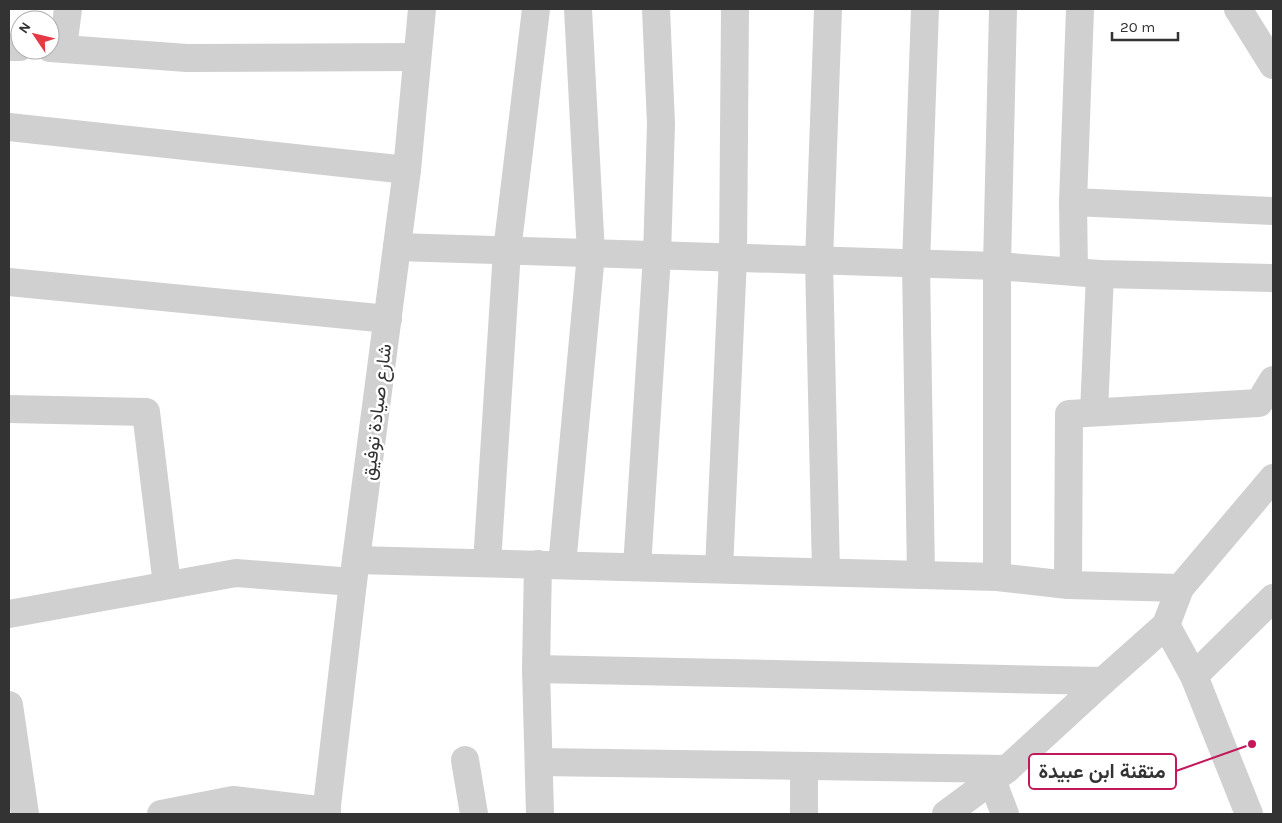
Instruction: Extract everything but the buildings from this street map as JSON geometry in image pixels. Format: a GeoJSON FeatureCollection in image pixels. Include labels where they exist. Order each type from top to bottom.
{"type":"FeatureCollection","features":[{"type":"Feature","properties":{"kind":"street"},"geometry":{"type":"LineString","coordinates":[[60,37],[68,9]]}},
{"type":"Feature","properties":{"kind":"street","name":"شارع صيادة توفيق"},"geometry":{"type":"LineString","coordinates":[[327,813],[355,571],[407,170],[422,9]]}},
{"type":"Feature","properties":{"kind":"street"},"geometry":{"type":"LineString","coordinates":[[487,563],[507,251],[536,9]]}},
{"type":"Feature","properties":{"kind":"street"},"geometry":{"type":"LineString","coordinates":[[540,814],[536,669],[591,254],[578,9]]}},
{"type":"Feature","properties":{"kind":"street"},"geometry":{"type":"LineString","coordinates":[[637,567],[657,256],[661,124],[656,9]]}},
{"type":"Feature","properties":{"kind":"street"},"geometry":{"type":"LineString","coordinates":[[719,569],[733,258],[735,9]]}},
{"type":"Feature","properties":{"kind":"street"},"geometry":{"type":"LineString","coordinates":[[826,572],[819,261],[828,9]]}},
{"type":"Feature","properties":{"kind":"street"},"geometry":{"type":"LineString","coordinates":[[921,575],[916,264],[925,9]]}},
{"type":"Feature","properties":{"kind":"street"},"geometry":{"type":"LineString","coordinates":[[997,577],[997,266],[1003,9]]}},
{"type":"Feature","properties":{"kind":"street"},"geometry":{"type":"LineString","coordinates":[[1074,271],[1073,202],[1080,9]]}},
{"type":"Feature","properties":{"kind":"street"},"geometry":{"type":"LineString","coordinates":[[1238,9],[1273,65]]}},
{"type":"Feature","properties":{"kind":"street"},"geometry":{"type":"LineString","coordinates":[[60,48],[187,58],[417,58]]}},
{"type":"Feature","properties":{"kind":"street"},"geometry":{"type":"LineString","coordinates":[[9,128],[407,170]]}},
{"type":"Feature","properties":{"kind":"street"},"geometry":{"type":"LineString","coordinates":[[1073,202],[1273,211]]}},
{"type":"Feature","properties":{"kind":"street"},"geometry":{"type":"LineString","coordinates":[[397,248],[997,266],[1100,274],[1273,278]]}},
{"type":"Feature","properties":{"kind":"street"},"geometry":{"type":"LineString","coordinates":[[1094,412],[1100,274]]}},
{"type":"Feature","properties":{"kind":"street"},"geometry":{"type":"LineString","coordinates":[[9,282],[388,319]]}},
{"type":"Feature","properties":{"kind":"street"},"geometry":{"type":"LineString","coordinates":[[1068,585],[1069,414],[1266,409],[1273,380]]}},
{"type":"Feature","properties":{"kind":"street"},"geometry":{"type":"LineString","coordinates":[[9,408],[146,412],[167,585]]}},
{"type":"Feature","properties":{"kind":"street"},"geometry":{"type":"LineString","coordinates":[[946,814],[999,774],[1166,625],[1180,588],[1273,478]]}},
{"type":"Feature","properties":{"kind":"street"},"geometry":{"type":"LineString","coordinates":[[9,614],[236,573],[355,571],[487,563],[997,577],[1068,585],[1180,588]]}},
{"type":"Feature","properties":{"kind":"street"},"geometry":{"type":"LineString","coordinates":[[1194,676],[1273,598]]}},
{"type":"Feature","properties":{"kind":"street"},"geometry":{"type":"LineString","coordinates":[[1166,625],[1194,676],[1249,814]]}},
{"type":"Feature","properties":{"kind":"street"},"geometry":{"type":"LineString","coordinates":[[536,669],[1103,680]]}},
{"type":"Feature","properties":{"kind":"street"},"geometry":{"type":"LineString","coordinates":[[9,711],[26,814]]}},
{"type":"Feature","properties":{"kind":"street"},"geometry":{"type":"LineString","coordinates":[[465,760],[474,814]]}},
{"type":"Feature","properties":{"kind":"street"},"geometry":{"type":"LineString","coordinates":[[539,762],[804,766],[999,774]]}},
{"type":"Feature","properties":{"kind":"street"},"geometry":{"type":"LineString","coordinates":[[804,766],[804,814]]}},
{"type":"Feature","properties":{"kind":"street"},"geometry":{"type":"LineString","coordinates":[[999,774],[1005,814]]}},
{"type":"Feature","properties":{"kind":"street"},"geometry":{"type":"LineString","coordinates":[[161,814],[233,800],[327,813]]}},
{"type":"Feature","properties":{"kind":"place","name":"متقنة ابن عبيدة"},"geometry":{"type":"Point","coordinates":[1252,744]}}]}
